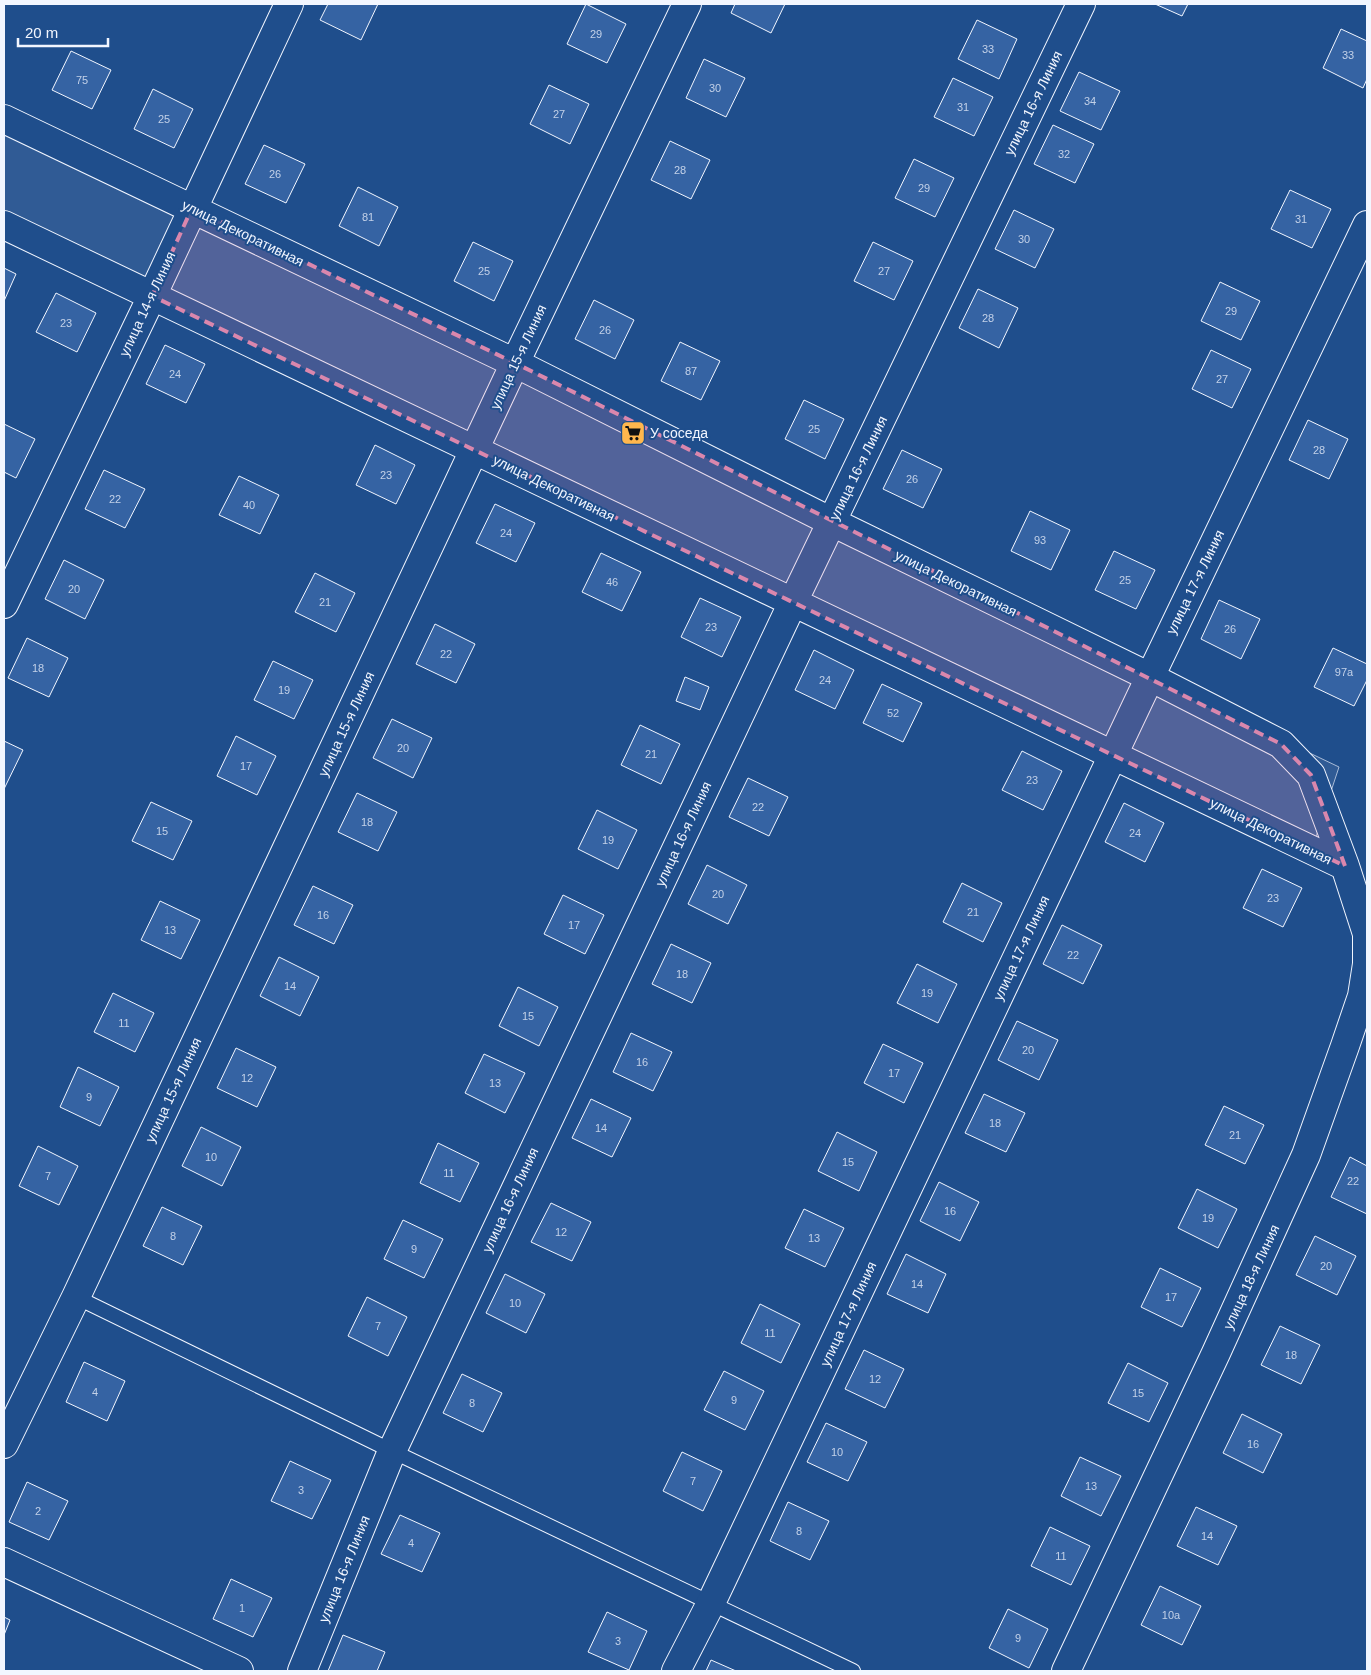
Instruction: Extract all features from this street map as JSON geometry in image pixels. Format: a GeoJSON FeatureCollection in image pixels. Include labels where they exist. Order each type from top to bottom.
{"type":"FeatureCollection","features":[{"type":"Feature","properties":{"kind":"street","name":"улица 14-я Линия"},"geometry":{"type":"LineString","coordinates":[[4,604],[152,296],[289,4]]}},
{"type":"Feature","properties":{"kind":"street","name":"улица 15-я Линия"},"geometry":{"type":"LineString","coordinates":[[4,1444],[76,1296],[515,363],[687,4]]}},
{"type":"Feature","properties":{"kind":"street","name":"улица 16-я Линия"},"geometry":{"type":"LineString","coordinates":[[302,1671],[392,1451],[793,602],[1081,4]]}},
{"type":"Feature","properties":{"kind":"street","name":"улица Декоративная"},"geometry":{"type":"LineString","coordinates":[[4,119],[515,363],[832,522],[1150,677],[1281,744],[1311,775],[1345,866]]}},
{"type":"Feature","properties":{"kind":"street","name":"улица Декоративная"},"geometry":{"type":"LineString","coordinates":[[4,225],[1345,866]]}},
{"type":"Feature","properties":{"kind":"street","name":"улица 17-я Линия"},"geometry":{"type":"LineString","coordinates":[[676,1671],[711,1602],[1150,677],[1367,226]]}},
{"type":"Feature","properties":{"kind":"street","name":"улица 18-я Линия"},"geometry":{"type":"LineString","coordinates":[[1066,1671],[1216,1353],[1306,1155],[1345,1046],[1362,996],[1367,964],[1367,934],[1345,866]]}},
{"type":"Feature","properties":{"kind":"street"},"geometry":{"type":"LineString","coordinates":[[4,1562],[239,1671]]}},
{"type":"Feature","properties":{"kind":"lane"},"geometry":{"type":"LineString","coordinates":[[76,1296],[392,1451],[853,1671]]}},
{"type":"Feature","properties":{"kind":"highlighted area"},"geometry":{"type":"Polygon","coordinates":[[[192,208],[515,363],[1281,744],[1311,775],[1345,866],[152,296],[192,208]]]}},
{"type":"Feature","properties":{"kind":"shaded area"},"geometry":{"type":"Polygon","coordinates":[[[4,131],[1339,767],[1308,861],[4,235],[4,131]]]}},
{"type":"Feature","properties":{"kind":"building"},"geometry":{"type":"Polygon","coordinates":[[[328,4],[378,4],[361,40],[320,20],[328,4]]]}},
{"type":"Feature","properties":{"kind":"building"},"geometry":{"type":"Polygon","coordinates":[[[586,4],[626,24],[607,63],[567,44],[586,4]]]}},
{"type":"Feature","properties":{"kind":"building"},"geometry":{"type":"Polygon","coordinates":[[[735,4],[785,4],[771,33],[731,13],[735,4]]]}},
{"type":"Feature","properties":{"kind":"building"},"geometry":{"type":"Polygon","coordinates":[[[1155,4],[1188,4],[1182,16],[1155,4]]]}},
{"type":"Feature","properties":{"kind":"building"},"geometry":{"type":"Polygon","coordinates":[[[977,20],[1017,39],[999,79],[958,59],[977,20]]]}},
{"type":"Feature","properties":{"kind":"building"},"geometry":{"type":"Polygon","coordinates":[[[1341,29],[1367,41],[1367,79],[1363,88],[1323,68],[1341,29]]]}},
{"type":"Feature","properties":{"kind":"building"},"geometry":{"type":"Polygon","coordinates":[[[71,51],[111,70],[92,109],[52,90],[71,51]]]}},
{"type":"Feature","properties":{"kind":"building"},"geometry":{"type":"Polygon","coordinates":[[[704,59],[745,78],[726,117],[686,98],[704,59]]]}},
{"type":"Feature","properties":{"kind":"building"},"geometry":{"type":"Polygon","coordinates":[[[1079,72],[1120,91],[1101,130],[1060,111],[1079,72]]]}},
{"type":"Feature","properties":{"kind":"building"},"geometry":{"type":"Polygon","coordinates":[[[953,78],[993,97],[974,136],[934,117],[953,78]]]}},
{"type":"Feature","properties":{"kind":"building"},"geometry":{"type":"Polygon","coordinates":[[[549,85],[589,104],[570,144],[530,124],[549,85]]]}},
{"type":"Feature","properties":{"kind":"building"},"geometry":{"type":"Polygon","coordinates":[[[153,89],[193,109],[174,148],[134,129],[153,89]]]}},
{"type":"Feature","properties":{"kind":"building"},"geometry":{"type":"Polygon","coordinates":[[[1053,125],[1094,144],[1075,183],[1034,164],[1053,125]]]}},
{"type":"Feature","properties":{"kind":"building"},"geometry":{"type":"Polygon","coordinates":[[[670,141],[710,160],[691,199],[651,180],[670,141]]]}},
{"type":"Feature","properties":{"kind":"building"},"geometry":{"type":"Polygon","coordinates":[[[264,145],[305,164],[286,203],[245,184],[264,145]]]}},
{"type":"Feature","properties":{"kind":"building"},"geometry":{"type":"Polygon","coordinates":[[[914,159],[954,178],[935,217],[895,198],[914,159]]]}},
{"type":"Feature","properties":{"kind":"building"},"geometry":{"type":"Polygon","coordinates":[[[358,187],[398,207],[379,246],[339,226],[358,187]]]}},
{"type":"Feature","properties":{"kind":"building"},"geometry":{"type":"Polygon","coordinates":[[[1290,190],[1331,209],[1312,248],[1271,229],[1290,190]]]}},
{"type":"Feature","properties":{"kind":"building"},"geometry":{"type":"Polygon","coordinates":[[[1014,210],[1054,229],[1035,268],[995,249],[1014,210]]]}},
{"type":"Feature","properties":{"kind":"building"},"geometry":{"type":"Polygon","coordinates":[[[473,242],[513,261],[494,301],[454,281],[473,242]]]}},
{"type":"Feature","properties":{"kind":"building"},"geometry":{"type":"Polygon","coordinates":[[[873,242],[913,261],[894,300],[854,281],[873,242]]]}},
{"type":"Feature","properties":{"kind":"building"},"geometry":{"type":"Polygon","coordinates":[[[4,268],[16,274],[4,301],[4,268]]]}},
{"type":"Feature","properties":{"kind":"building"},"geometry":{"type":"Polygon","coordinates":[[[1220,282],[1260,301],[1241,340],[1201,321],[1220,282]]]}},
{"type":"Feature","properties":{"kind":"building"},"geometry":{"type":"Polygon","coordinates":[[[978,289],[1018,308],[999,348],[959,328],[978,289]]]}},
{"type":"Feature","properties":{"kind":"building"},"geometry":{"type":"Polygon","coordinates":[[[56,293],[96,313],[77,352],[36,332],[56,293]]]}},
{"type":"Feature","properties":{"kind":"building"},"geometry":{"type":"Polygon","coordinates":[[[594,300],[634,320],[615,359],[575,339],[594,300]]]}},
{"type":"Feature","properties":{"kind":"building"},"geometry":{"type":"Polygon","coordinates":[[[680,342],[720,361],[701,400],[661,381],[680,342]]]}},
{"type":"Feature","properties":{"kind":"building"},"geometry":{"type":"Polygon","coordinates":[[[165,345],[205,364],[186,403],[146,384],[165,345]]]}},
{"type":"Feature","properties":{"kind":"building"},"geometry":{"type":"Polygon","coordinates":[[[1211,350],[1251,369],[1232,408],[1192,389],[1211,350]]]}},
{"type":"Feature","properties":{"kind":"building"},"geometry":{"type":"Polygon","coordinates":[[[804,400],[844,419],[825,459],[785,439],[804,400]]]}},
{"type":"Feature","properties":{"kind":"building"},"geometry":{"type":"Polygon","coordinates":[[[1308,420],[1348,439],[1329,479],[1289,460],[1308,420]]]}},
{"type":"Feature","properties":{"kind":"building"},"geometry":{"type":"Polygon","coordinates":[[[4,424],[35,439],[16,478],[4,472],[4,424]]]}},
{"type":"Feature","properties":{"kind":"building"},"geometry":{"type":"Polygon","coordinates":[[[375,445],[415,465],[396,504],[356,485],[375,445]]]}},
{"type":"Feature","properties":{"kind":"building"},"geometry":{"type":"Polygon","coordinates":[[[902,450],[942,469],[923,508],[883,489],[902,450]]]}},
{"type":"Feature","properties":{"kind":"building"},"geometry":{"type":"Polygon","coordinates":[[[104,470],[145,489],[125,528],[85,509],[104,470]]]}},
{"type":"Feature","properties":{"kind":"building"},"geometry":{"type":"Polygon","coordinates":[[[239,476],[279,495],[260,534],[219,515],[239,476]]]}},
{"type":"Feature","properties":{"kind":"building"},"geometry":{"type":"Polygon","coordinates":[[[495,504],[535,523],[516,562],[476,543],[495,504]]]}},
{"type":"Feature","properties":{"kind":"building"},"geometry":{"type":"Polygon","coordinates":[[[1030,511],[1070,530],[1051,570],[1011,551],[1030,511]]]}},
{"type":"Feature","properties":{"kind":"building"},"geometry":{"type":"Polygon","coordinates":[[[1114,551],[1155,570],[1136,609],[1095,590],[1114,551]]]}},
{"type":"Feature","properties":{"kind":"building"},"geometry":{"type":"Polygon","coordinates":[[[601,553],[641,572],[622,611],[582,592],[601,553]]]}},
{"type":"Feature","properties":{"kind":"building"},"geometry":{"type":"Polygon","coordinates":[[[64,560],[104,580],[85,619],[45,599],[64,560]]]}},
{"type":"Feature","properties":{"kind":"building"},"geometry":{"type":"Polygon","coordinates":[[[315,573],[355,593],[336,632],[295,612],[315,573]]]}},
{"type":"Feature","properties":{"kind":"building"},"geometry":{"type":"Polygon","coordinates":[[[700,598],[741,617],[722,657],[681,637],[700,598]]]}},
{"type":"Feature","properties":{"kind":"building"},"geometry":{"type":"Polygon","coordinates":[[[1219,600],[1260,619],[1241,659],[1201,639],[1219,600]]]}},
{"type":"Feature","properties":{"kind":"building"},"geometry":{"type":"Polygon","coordinates":[[[435,624],[475,644],[456,683],[416,664],[435,624]]]}},
{"type":"Feature","properties":{"kind":"building"},"geometry":{"type":"Polygon","coordinates":[[[27,638],[68,658],[49,697],[8,678],[27,638]]]}},
{"type":"Feature","properties":{"kind":"building"},"geometry":{"type":"Polygon","coordinates":[[[1333,648],[1367,664],[1367,680],[1354,706],[1314,687],[1333,648]]]}},
{"type":"Feature","properties":{"kind":"building"},"geometry":{"type":"Polygon","coordinates":[[[814,650],[854,670],[835,709],[795,690],[814,650]]]}},
{"type":"Feature","properties":{"kind":"building"},"geometry":{"type":"Polygon","coordinates":[[[273,661],[313,680],[294,719],[254,700],[273,661]]]}},
{"type":"Feature","properties":{"kind":"building"},"geometry":{"type":"Polygon","coordinates":[[[685,677],[709,687],[700,710],[676,701],[685,677]]]}},
{"type":"Feature","properties":{"kind":"building"},"geometry":{"type":"Polygon","coordinates":[[[882,684],[922,703],[903,742],[863,723],[882,684]]]}},
{"type":"Feature","properties":{"kind":"building"},"geometry":{"type":"Polygon","coordinates":[[[392,719],[432,738],[413,778],[373,758],[392,719]]]}},
{"type":"Feature","properties":{"kind":"building"},"geometry":{"type":"Polygon","coordinates":[[[640,725],[680,744],[661,784],[621,765],[640,725]]]}},
{"type":"Feature","properties":{"kind":"building"},"geometry":{"type":"Polygon","coordinates":[[[236,736],[276,756],[257,795],[217,776],[236,736]]]}},
{"type":"Feature","properties":{"kind":"building"},"geometry":{"type":"Polygon","coordinates":[[[4,741],[23,750],[4,789],[4,741]]]}},
{"type":"Feature","properties":{"kind":"building"},"geometry":{"type":"Polygon","coordinates":[[[1022,751],[1062,771],[1043,810],[1002,790],[1022,751]]]}},
{"type":"Feature","properties":{"kind":"building"},"geometry":{"type":"Polygon","coordinates":[[[748,778],[788,797],[769,836],[729,817],[748,778]]]}},
{"type":"Feature","properties":{"kind":"building"},"geometry":{"type":"Polygon","coordinates":[[[357,793],[397,812],[378,851],[338,832],[357,793]]]}},
{"type":"Feature","properties":{"kind":"building"},"geometry":{"type":"Polygon","coordinates":[[[151,802],[192,821],[173,860],[132,841],[151,802]]]}},
{"type":"Feature","properties":{"kind":"building"},"geometry":{"type":"Polygon","coordinates":[[[1124,803],[1164,823],[1145,862],[1105,842],[1124,803]]]}},
{"type":"Feature","properties":{"kind":"building"},"geometry":{"type":"Polygon","coordinates":[[[597,810],[637,830],[618,869],[578,849],[597,810]]]}},
{"type":"Feature","properties":{"kind":"building"},"geometry":{"type":"Polygon","coordinates":[[[707,865],[747,885],[728,924],[688,904],[707,865]]]}},
{"type":"Feature","properties":{"kind":"building"},"geometry":{"type":"Polygon","coordinates":[[[1262,869],[1302,888],[1283,927],[1243,908],[1262,869]]]}},
{"type":"Feature","properties":{"kind":"building"},"geometry":{"type":"Polygon","coordinates":[[[962,883],[1002,903],[983,942],[943,922],[962,883]]]}},
{"type":"Feature","properties":{"kind":"building"},"geometry":{"type":"Polygon","coordinates":[[[313,886],[353,905],[334,944],[294,925],[313,886]]]}},
{"type":"Feature","properties":{"kind":"building"},"geometry":{"type":"Polygon","coordinates":[[[563,895],[604,915],[585,954],[544,934],[563,895]]]}},
{"type":"Feature","properties":{"kind":"building"},"geometry":{"type":"Polygon","coordinates":[[[160,901],[200,920],[181,959],[141,940],[160,901]]]}},
{"type":"Feature","properties":{"kind":"building"},"geometry":{"type":"Polygon","coordinates":[[[1062,925],[1102,945],[1083,984],[1043,964],[1062,925]]]}},
{"type":"Feature","properties":{"kind":"building"},"geometry":{"type":"Polygon","coordinates":[[[671,944],[711,963],[692,1003],[652,984],[671,944]]]}},
{"type":"Feature","properties":{"kind":"building"},"geometry":{"type":"Polygon","coordinates":[[[279,957],[319,977],[300,1016],[260,996],[279,957]]]}},
{"type":"Feature","properties":{"kind":"building"},"geometry":{"type":"Polygon","coordinates":[[[917,964],[957,984],[938,1023],[897,1003],[917,964]]]}},
{"type":"Feature","properties":{"kind":"building"},"geometry":{"type":"Polygon","coordinates":[[[518,987],[558,1007],[539,1046],[499,1026],[518,987]]]}},
{"type":"Feature","properties":{"kind":"building"},"geometry":{"type":"Polygon","coordinates":[[[113,993],[154,1013],[135,1052],[94,1032],[113,993]]]}},
{"type":"Feature","properties":{"kind":"building"},"geometry":{"type":"Polygon","coordinates":[[[1017,1021],[1058,1040],[1039,1080],[998,1060],[1017,1021]]]}},
{"type":"Feature","properties":{"kind":"building"},"geometry":{"type":"Polygon","coordinates":[[[631,1033],[672,1052],[653,1091],[613,1072],[631,1033]]]}},
{"type":"Feature","properties":{"kind":"building"},"geometry":{"type":"Polygon","coordinates":[[[883,1044],[923,1063],[904,1103],[864,1083],[883,1044]]]}},
{"type":"Feature","properties":{"kind":"building"},"geometry":{"type":"Polygon","coordinates":[[[236,1048],[276,1067],[257,1107],[217,1088],[236,1048]]]}},
{"type":"Feature","properties":{"kind":"building"},"geometry":{"type":"Polygon","coordinates":[[[484,1054],[525,1073],[505,1113],[465,1093],[484,1054]]]}},
{"type":"Feature","properties":{"kind":"building"},"geometry":{"type":"Polygon","coordinates":[[[78,1067],[119,1087],[100,1126],[60,1107],[78,1067]]]}},
{"type":"Feature","properties":{"kind":"building"},"geometry":{"type":"Polygon","coordinates":[[[984,1094],[1025,1113],[1006,1152],[965,1133],[984,1094]]]}},
{"type":"Feature","properties":{"kind":"building"},"geometry":{"type":"Polygon","coordinates":[[[591,1099],[631,1118],[612,1157],[572,1138],[591,1099]]]}},
{"type":"Feature","properties":{"kind":"building"},"geometry":{"type":"Polygon","coordinates":[[[1224,1106],[1264,1125],[1245,1164],[1205,1145],[1224,1106]]]}},
{"type":"Feature","properties":{"kind":"building"},"geometry":{"type":"Polygon","coordinates":[[[201,1127],[241,1147],[222,1186],[182,1166],[201,1127]]]}},
{"type":"Feature","properties":{"kind":"building"},"geometry":{"type":"Polygon","coordinates":[[[837,1132],[877,1152],[859,1191],[818,1171],[837,1132]]]}},
{"type":"Feature","properties":{"kind":"building"},"geometry":{"type":"Polygon","coordinates":[[[438,1143],[479,1163],[460,1202],[420,1183],[438,1143]]]}},
{"type":"Feature","properties":{"kind":"building"},"geometry":{"type":"Polygon","coordinates":[[[38,1146],[78,1166],[59,1205],[19,1186],[38,1146]]]}},
{"type":"Feature","properties":{"kind":"building"},"geometry":{"type":"Polygon","coordinates":[[[1350,1157],[1367,1166],[1367,1214],[1331,1197],[1350,1157]]]}},
{"type":"Feature","properties":{"kind":"building"},"geometry":{"type":"Polygon","coordinates":[[[939,1182],[979,1202],[960,1241],[920,1221],[939,1182]]]}},
{"type":"Feature","properties":{"kind":"building"},"geometry":{"type":"Polygon","coordinates":[[[1197,1189],[1237,1209],[1218,1248],[1178,1228],[1197,1189]]]}},
{"type":"Feature","properties":{"kind":"building"},"geometry":{"type":"Polygon","coordinates":[[[551,1203],[591,1222],[572,1261],[531,1242],[551,1203]]]}},
{"type":"Feature","properties":{"kind":"building"},"geometry":{"type":"Polygon","coordinates":[[[162,1207],[202,1226],[183,1265],[143,1246],[162,1207]]]}},
{"type":"Feature","properties":{"kind":"building"},"geometry":{"type":"Polygon","coordinates":[[[804,1209],[844,1228],[825,1267],[785,1248],[804,1209]]]}},
{"type":"Feature","properties":{"kind":"building"},"geometry":{"type":"Polygon","coordinates":[[[403,1220],[443,1239],[424,1278],[384,1259],[403,1220]]]}},
{"type":"Feature","properties":{"kind":"building"},"geometry":{"type":"Polygon","coordinates":[[[1315,1236],[1356,1256],[1337,1295],[1296,1275],[1315,1236]]]}},
{"type":"Feature","properties":{"kind":"building"},"geometry":{"type":"Polygon","coordinates":[[[906,1254],[946,1274],[928,1313],[887,1294],[906,1254]]]}},
{"type":"Feature","properties":{"kind":"building"},"geometry":{"type":"Polygon","coordinates":[[[1160,1268],[1201,1288],[1182,1327],[1141,1307],[1160,1268]]]}},
{"type":"Feature","properties":{"kind":"building"},"geometry":{"type":"Polygon","coordinates":[[[505,1274],[545,1294],[526,1333],[486,1313],[505,1274]]]}},
{"type":"Feature","properties":{"kind":"building"},"geometry":{"type":"Polygon","coordinates":[[[367,1297],[407,1317],[388,1356],[348,1336],[367,1297]]]}},
{"type":"Feature","properties":{"kind":"building"},"geometry":{"type":"Polygon","coordinates":[[[760,1304],[800,1324],[781,1363],[741,1343],[760,1304]]]}},
{"type":"Feature","properties":{"kind":"building"},"geometry":{"type":"Polygon","coordinates":[[[1280,1326],[1320,1345],[1301,1384],[1261,1365],[1280,1326]]]}},
{"type":"Feature","properties":{"kind":"building"},"geometry":{"type":"Polygon","coordinates":[[[864,1350],[904,1369],[885,1408],[845,1389],[864,1350]]]}},
{"type":"Feature","properties":{"kind":"building"},"geometry":{"type":"Polygon","coordinates":[[[84,1362],[125,1381],[107,1421],[66,1402],[84,1362]]]}},
{"type":"Feature","properties":{"kind":"building"},"geometry":{"type":"Polygon","coordinates":[[[1128,1363],[1168,1383],[1149,1422],[1108,1403],[1128,1363]]]}},
{"type":"Feature","properties":{"kind":"building"},"geometry":{"type":"Polygon","coordinates":[[[724,1371],[764,1391],[745,1430],[704,1410],[724,1371]]]}},
{"type":"Feature","properties":{"kind":"building"},"geometry":{"type":"Polygon","coordinates":[[[462,1374],[502,1393],[483,1432],[443,1413],[462,1374]]]}},
{"type":"Feature","properties":{"kind":"building"},"geometry":{"type":"Polygon","coordinates":[[[1242,1414],[1282,1434],[1263,1473],[1223,1453],[1242,1414]]]}},
{"type":"Feature","properties":{"kind":"building"},"geometry":{"type":"Polygon","coordinates":[[[826,1423],[867,1442],[848,1481],[807,1462],[826,1423]]]}},
{"type":"Feature","properties":{"kind":"building"},"geometry":{"type":"Polygon","coordinates":[[[682,1452],[722,1471],[703,1511],[663,1491],[682,1452]]]}},
{"type":"Feature","properties":{"kind":"building"},"geometry":{"type":"Polygon","coordinates":[[[1080,1457],[1121,1476],[1101,1516],[1061,1496],[1080,1457]]]}},
{"type":"Feature","properties":{"kind":"building"},"geometry":{"type":"Polygon","coordinates":[[[290,1461],[331,1480],[312,1519],[271,1501],[290,1461]]]}},
{"type":"Feature","properties":{"kind":"building"},"geometry":{"type":"Polygon","coordinates":[[[27,1482],[68,1501],[49,1540],[9,1522],[27,1482]]]}},
{"type":"Feature","properties":{"kind":"building"},"geometry":{"type":"Polygon","coordinates":[[[788,1502],[829,1521],[810,1560],[770,1541],[788,1502]]]}},
{"type":"Feature","properties":{"kind":"building"},"geometry":{"type":"Polygon","coordinates":[[[1196,1507],[1237,1526],[1218,1565],[1177,1546],[1196,1507]]]}},
{"type":"Feature","properties":{"kind":"building"},"geometry":{"type":"Polygon","coordinates":[[[400,1515],[440,1533],[422,1572],[381,1554],[400,1515]]]}},
{"type":"Feature","properties":{"kind":"building"},"geometry":{"type":"Polygon","coordinates":[[[1050,1527],[1090,1546],[1071,1585],[1031,1566],[1050,1527]]]}},
{"type":"Feature","properties":{"kind":"building"},"geometry":{"type":"Polygon","coordinates":[[[231,1579],[272,1598],[253,1637],[213,1619],[231,1579]]]}},
{"type":"Feature","properties":{"kind":"building"},"geometry":{"type":"Polygon","coordinates":[[[1160,1586],[1201,1606],[1182,1645],[1141,1625],[1160,1586]]]}},
{"type":"Feature","properties":{"kind":"building"},"geometry":{"type":"Polygon","coordinates":[[[1008,1609],[1048,1629],[1029,1668],[989,1648],[1008,1609]]]}},
{"type":"Feature","properties":{"kind":"building"},"geometry":{"type":"Polygon","coordinates":[[[607,1612],[647,1631],[629,1670],[588,1652],[607,1612]]]}},
{"type":"Feature","properties":{"kind":"building"},"geometry":{"type":"Polygon","coordinates":[[[4,1617],[10,1620],[4,1635],[4,1617]]]}},
{"type":"Feature","properties":{"kind":"building"},"geometry":{"type":"Polygon","coordinates":[[[343,1635],[385,1652],[377,1671],[328,1671],[343,1635]]]}},
{"type":"Feature","properties":{"kind":"building"},"geometry":{"type":"Polygon","coordinates":[[[711,1660],[736,1671],[706,1671],[711,1660]]]}},
{"type":"Feature","properties":{"kind":"place","name":"У соседа"},"geometry":{"type":"Point","coordinates":[633,433]}}]}
